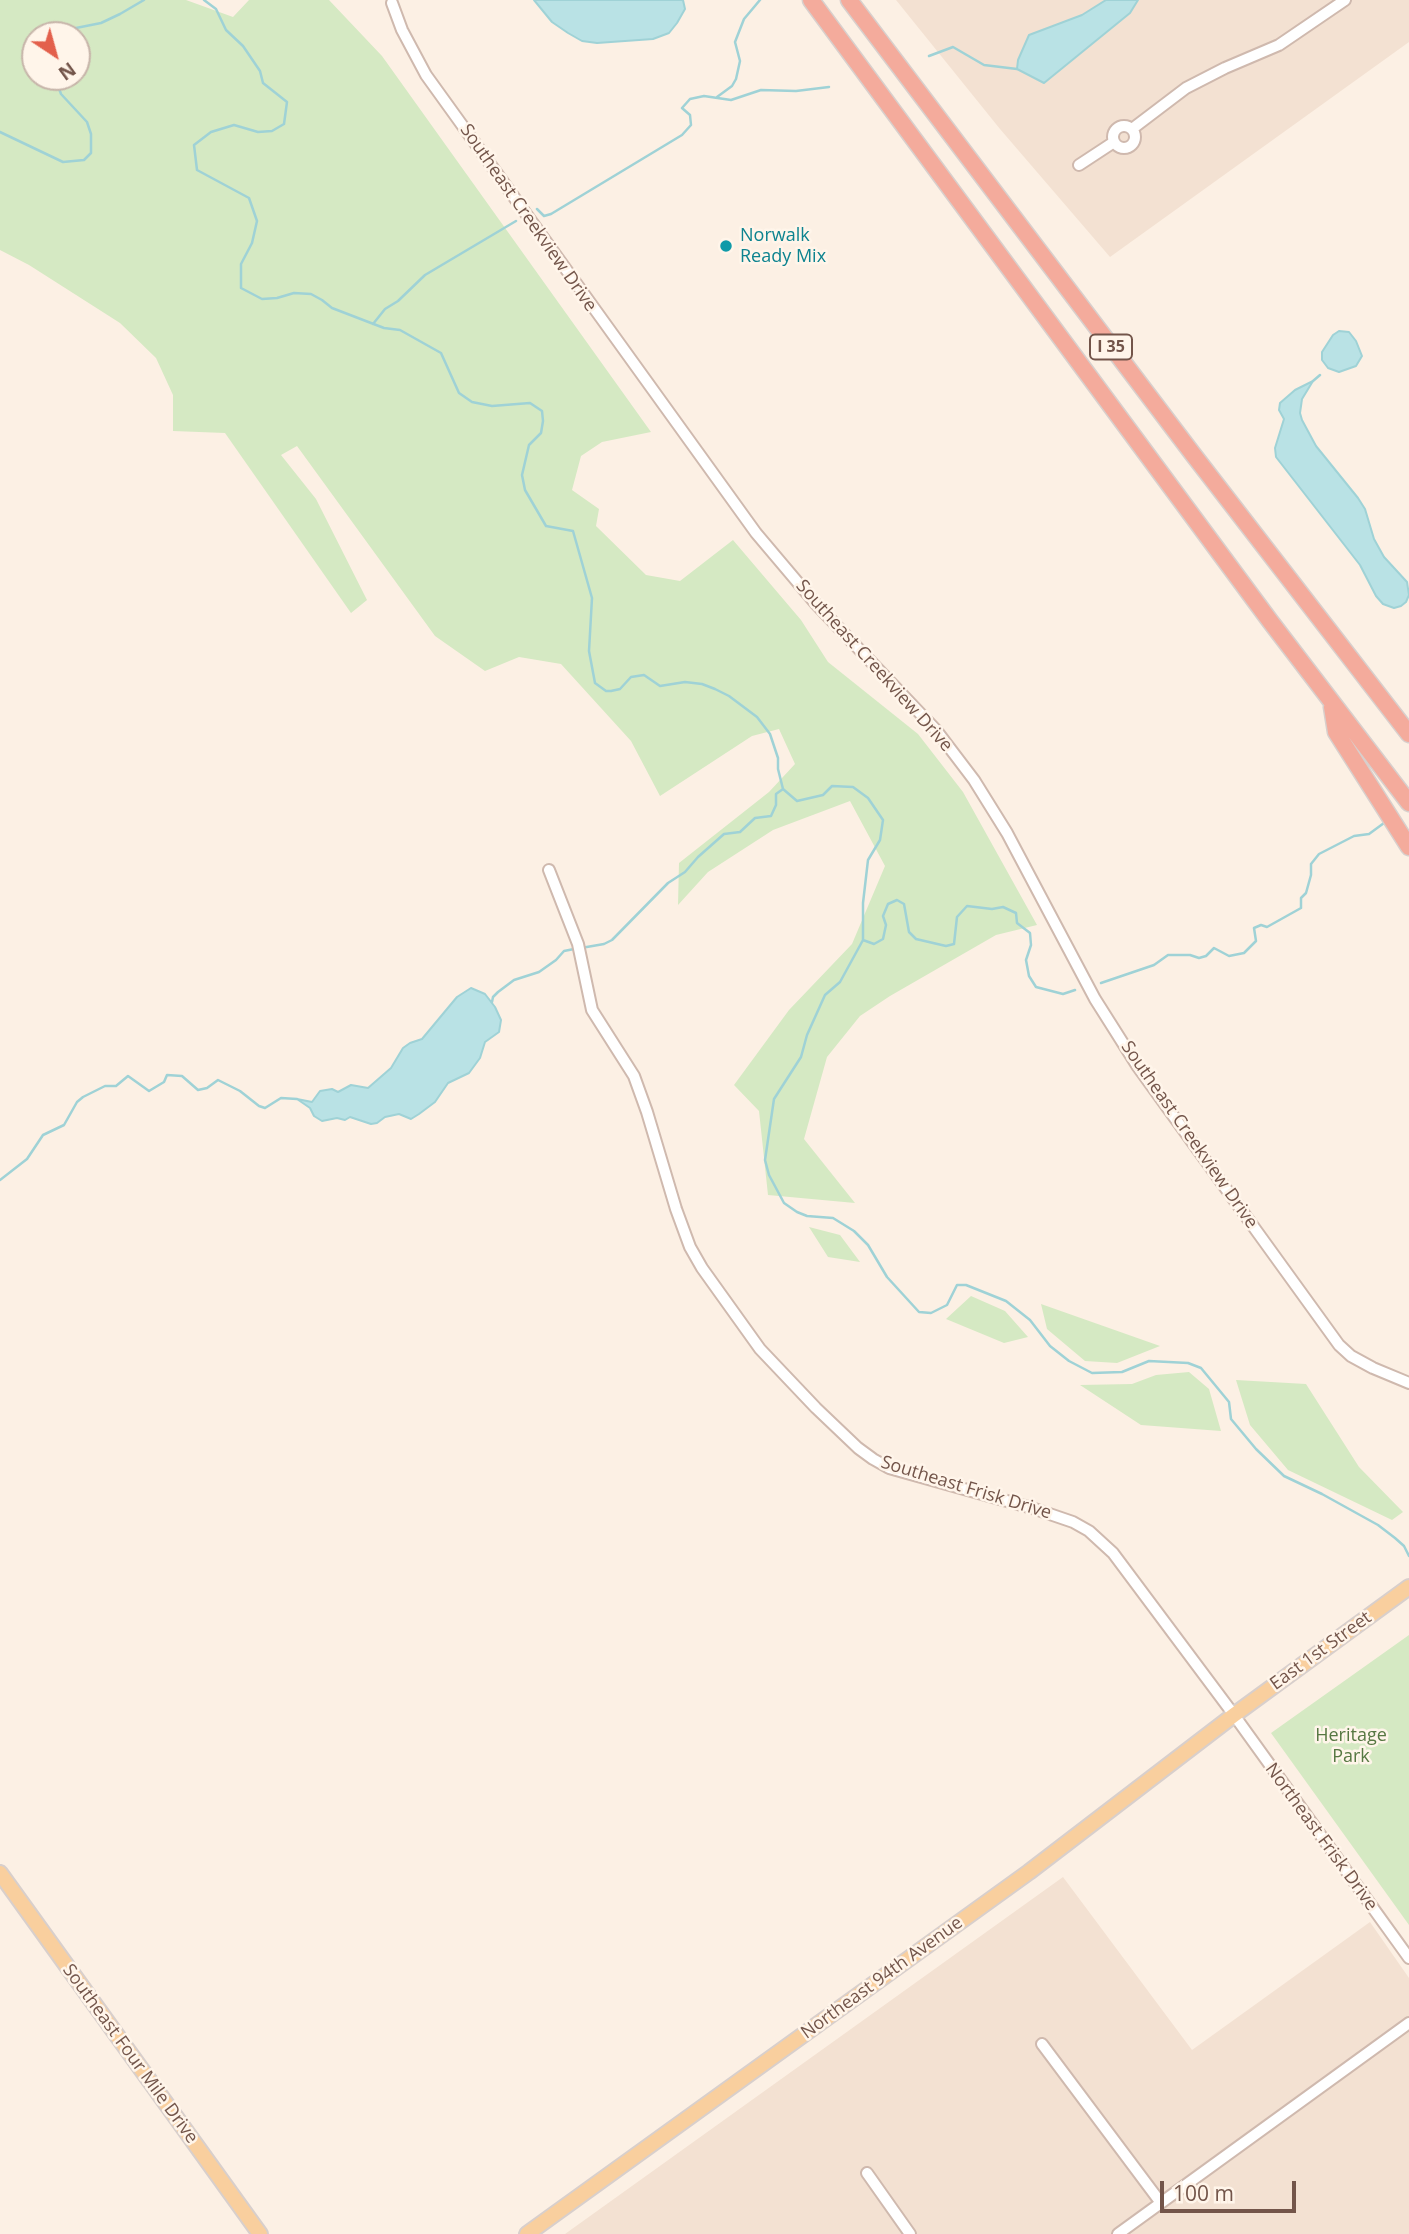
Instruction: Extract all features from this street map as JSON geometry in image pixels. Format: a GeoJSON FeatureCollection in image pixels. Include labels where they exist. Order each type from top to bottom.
{"type":"FeatureCollection","features":[{"type":"Feature","properties":{"kind":"highway","name":"I 35"},"geometry":{"type":"LineString","coordinates":[[811,0],[1332,704],[1409,803]]}},
{"type":"Feature","properties":{"kind":"highway","name":"I 35"},"geometry":{"type":"LineString","coordinates":[[849,0],[1409,734]]}},
{"type":"Feature","properties":{"kind":"highway"},"geometry":{"type":"LineString","coordinates":[[1376,691],[1409,719]]}},
{"type":"Feature","properties":{"kind":"highway"},"geometry":{"type":"LineString","coordinates":[[1332,704],[1336,732],[1409,847]]}},
{"type":"Feature","properties":{"kind":"main road","name":"East 1st Street"},"geometry":{"type":"LineString","coordinates":[[1234,1715],[1409,1587]]}},
{"type":"Feature","properties":{"kind":"main road","name":"Northeast 94th Avenue"},"geometry":{"type":"LineString","coordinates":[[527,2234],[1029,1872],[1234,1715]]}},
{"type":"Feature","properties":{"kind":"main road","name":"Southeast Four Mile Drive"},"geometry":{"type":"LineString","coordinates":[[0,1873],[260,2234]]}},
{"type":"Feature","properties":{"kind":"street"},"geometry":{"type":"LineString","coordinates":[[1132,129],[1186,88],[1225,68],[1279,46],[1345,0]]}},
{"type":"Feature","properties":{"kind":"street","name":"Southeast Creekview Drive"},"geometry":{"type":"LineString","coordinates":[[392,3],[402,30],[426,75],[756,533],[816,604],[936,730],[974,780],[1007,833],[1090,989],[1138,1067],[1339,1345],[1351,1356],[1373,1368],[1409,1383]]}},
{"type":"Feature","properties":{"kind":"street"},"geometry":{"type":"LineString","coordinates":[[1124,126],[1132,129],[1136,138],[1131,146],[1122,148],[1114,142],[1113,135],[1118,128],[1124,126]]}},
{"type":"Feature","properties":{"kind":"street"},"geometry":{"type":"LineString","coordinates":[[1079,165],[1114,142]]}},
{"type":"Feature","properties":{"kind":"street","name":"Southeast Frisk Drive"},"geometry":{"type":"LineString","coordinates":[[549,870],[578,944],[592,1010],[634,1076],[690,1247],[760,1349],[858,1448],[889,1468],[1032,1508],[1073,1522],[1089,1531],[1113,1553],[1234,1715]]}},
{"type":"Feature","properties":{"kind":"street","name":"Northeast Frisk Drive"},"geometry":{"type":"LineString","coordinates":[[1234,1715],[1409,1958]]}},
{"type":"Feature","properties":{"kind":"street"},"geometry":{"type":"LineString","coordinates":[[1118,2234],[1409,2023]]}},
{"type":"Feature","properties":{"kind":"street"},"geometry":{"type":"LineString","coordinates":[[1042,2044],[1161,2203]]}},
{"type":"Feature","properties":{"kind":"street"},"geometry":{"type":"LineString","coordinates":[[867,2173],[910,2234]]}},
{"type":"Feature","properties":{"kind":"shaded area"},"geometry":{"type":"Polygon","coordinates":[[[896,0],[1409,0],[1409,42],[1110,257],[1000,129],[896,0]]]}},
{"type":"Feature","properties":{"kind":"shaded area"},"geometry":{"type":"Polygon","coordinates":[[[1063,1877],[1192,2050],[1370,1922],[1409,1978],[1409,2234],[565,2234],[1063,1877]]]}},
{"type":"Feature","properties":{"kind":"green space"},"geometry":{"type":"Polygon","coordinates":[[[0,0],[186,0],[233,17],[249,0],[329,0],[382,56],[651,432],[602,442],[581,456],[572,490],[599,509],[596,526],[646,575],[680,581],[733,540],[801,620],[828,662],[918,734],[963,792],[1037,925],[996,935],[890,996],[860,1016],[827,1057],[804,1139],[855,1203],[768,1195],[759,1111],[734,1085],[789,1010],[852,944],[885,866],[850,801],[773,830],[708,872],[678,905],[679,863],[769,792],[795,764],[779,729],[752,736],[660,796],[631,741],[561,664],[519,657],[485,671],[435,636],[297,446],[281,455],[316,499],[367,600],[351,613],[225,433],[173,431],[173,395],[156,358],[120,323],[29,265],[0,250],[0,0]]]}},
{"type":"Feature","properties":{"kind":"green space"},"geometry":{"type":"Polygon","coordinates":[[[809,1227],[840,1235],[860,1262],[828,1257],[809,1227]]]}},
{"type":"Feature","properties":{"kind":"green space"},"geometry":{"type":"Polygon","coordinates":[[[971,1296],[1005,1311],[1028,1337],[1004,1343],[946,1319],[971,1296]]]}},
{"type":"Feature","properties":{"kind":"green space"},"geometry":{"type":"Polygon","coordinates":[[[1041,1304],[1160,1346],[1117,1363],[1085,1361],[1047,1329],[1041,1304]]]}},
{"type":"Feature","properties":{"kind":"green space"},"geometry":{"type":"Polygon","coordinates":[[[1189,1372],[1209,1389],[1221,1431],[1141,1425],[1080,1385],[1132,1384],[1156,1375],[1189,1372]]]}},
{"type":"Feature","properties":{"kind":"green space"},"geometry":{"type":"Polygon","coordinates":[[[1236,1380],[1306,1384],[1359,1467],[1403,1512],[1392,1520],[1288,1470],[1250,1425],[1236,1380]]]}},
{"type":"Feature","properties":{"kind":"green space","name":"Heritage Park"},"geometry":{"type":"Polygon","coordinates":[[[1409,1635],[1409,1925],[1271,1733],[1409,1635]]]}},
{"type":"Feature","properties":{"kind":"water"},"geometry":{"type":"Polygon","coordinates":[[[534,0],[683,0],[685,9],[669,33],[653,39],[597,43],[582,41],[568,33],[552,22],[534,0]]]}},
{"type":"Feature","properties":{"kind":"water"},"geometry":{"type":"Polygon","coordinates":[[[1106,0],[1138,0],[1130,13],[1044,83],[1017,69],[1029,35],[1082,15],[1106,0]]]}},
{"type":"Feature","properties":{"kind":"water"},"geometry":{"type":"Polygon","coordinates":[[[1339,331],[1349,332],[1362,356],[1356,366],[1339,372],[1328,368],[1322,360],[1322,352],[1333,335],[1339,331]]]}},
{"type":"Feature","properties":{"kind":"water"},"geometry":{"type":"Polygon","coordinates":[[[1313,381],[1302,399],[1302,420],[1316,446],[1365,509],[1374,539],[1384,557],[1407,582],[1409,595],[1401,606],[1394,608],[1383,604],[1376,596],[1360,565],[1276,457],[1275,448],[1284,419],[1279,410],[1280,403],[1295,390],[1313,381]]]}},
{"type":"Feature","properties":{"kind":"water"},"geometry":{"type":"Polygon","coordinates":[[[471,988],[485,994],[495,1007],[501,1020],[499,1032],[485,1042],[480,1058],[469,1073],[448,1083],[435,1102],[419,1114],[411,1119],[399,1114],[371,1124],[350,1117],[345,1120],[337,1118],[322,1121],[297,1099],[312,1102],[320,1091],[332,1089],[338,1092],[351,1085],[368,1088],[391,1068],[403,1048],[422,1039],[457,997],[471,988]]]}},
{"type":"Feature","properties":{"kind":"waterway"},"geometry":{"type":"LineString","coordinates":[[91,25],[101,23],[144,0]]}},
{"type":"Feature","properties":{"kind":"waterway"},"geometry":{"type":"LineString","coordinates":[[204,0],[216,9],[226,30],[243,46],[260,71],[263,83],[287,102],[284,124],[272,131],[258,132],[234,125],[211,132],[194,145],[197,170],[249,198],[257,221],[252,243],[241,264],[241,288],[262,299],[294,293],[311,294],[332,308],[384,328],[400,330],[441,353],[459,393],[472,402],[492,406],[530,403],[542,411],[541,433],[529,445],[522,475],[525,490],[546,526],[573,531],[592,598],[589,651],[595,683],[606,691],[611,691],[620,689],[631,677],[644,675],[660,686],[685,682],[715,689],[757,717],[770,734],[778,758],[783,789],[797,801],[823,795],[832,786],[853,787],[868,798],[883,820],[880,840],[868,860],[863,903],[863,940],[840,982],[825,995],[807,1035],[801,1057],[774,1099],[765,1160],[769,1175],[784,1203],[807,1216],[833,1218],[854,1231],[868,1245],[887,1277],[919,1312],[931,1313],[947,1305],[957,1285],[966,1285],[1006,1301],[1030,1320],[1050,1346],[1069,1361],[1092,1373],[1122,1372],[1149,1361],[1188,1363],[1201,1368],[1229,1402],[1231,1419],[1256,1449],[1284,1476],[1378,1525],[1404,1546],[1409,1556]]}},
{"type":"Feature","properties":{"kind":"waterway"},"geometry":{"type":"LineString","coordinates":[[717,97],[732,86],[736,79],[740,61],[735,42],[744,19],[760,0]]}},
{"type":"Feature","properties":{"kind":"waterway"},"geometry":{"type":"LineString","coordinates":[[929,56],[953,47],[984,65],[1017,69]]}},
{"type":"Feature","properties":{"kind":"waterway"},"geometry":{"type":"LineString","coordinates":[[537,209],[544,216],[551,214],[682,135],[691,125],[690,115],[682,108],[690,99],[704,96],[731,100],[761,90],[796,91],[829,87]]}},
{"type":"Feature","properties":{"kind":"waterway"},"geometry":{"type":"LineString","coordinates":[[0,132],[63,162],[84,160],[91,153],[91,134],[87,122],[60,91]]}},
{"type":"Feature","properties":{"kind":"waterway"},"geometry":{"type":"LineString","coordinates":[[373,324],[385,309],[398,301],[425,275],[516,221]]}},
{"type":"Feature","properties":{"kind":"waterway"},"geometry":{"type":"LineString","coordinates":[[1313,381],[1320,375]]}},
{"type":"Feature","properties":{"kind":"waterway"},"geometry":{"type":"LineString","coordinates":[[581,948],[612,940],[668,883],[685,872],[724,834],[740,832],[755,818],[771,816],[776,805],[776,794],[783,789]]}},
{"type":"Feature","properties":{"kind":"waterway"},"geometry":{"type":"LineString","coordinates":[[1101,983],[1154,965],[1168,955],[1190,955],[1199,958],[1206,956],[1214,948],[1229,956],[1244,953],[1256,941],[1254,928],[1261,925],[1267,927],[1301,908],[1301,898],[1306,893],[1311,875],[1311,864],[1319,854],[1354,836],[1369,834],[1384,823]]}},
{"type":"Feature","properties":{"kind":"waterway"},"geometry":{"type":"LineString","coordinates":[[863,940],[874,944],[883,939],[886,925],[883,916],[888,904],[897,900],[904,904],[909,932],[916,939],[946,946],[954,944],[957,917],[967,906],[992,909],[1003,907],[1016,913],[1017,923],[1030,933],[1031,945],[1026,960],[1029,976],[1036,987],[1063,994],[1075,990]]}},
{"type":"Feature","properties":{"kind":"waterway"},"geometry":{"type":"LineString","coordinates":[[492,1002],[493,997],[514,980],[539,972],[564,951],[574,949]]}},
{"type":"Feature","properties":{"kind":"waterway"},"geometry":{"type":"LineString","coordinates":[[0,1180],[27,1159],[43,1135],[64,1125],[77,1102],[83,1097],[105,1086],[116,1086],[128,1076],[149,1091],[164,1082],[167,1075],[182,1076],[198,1090],[207,1088],[218,1080],[265,1108],[281,1098],[297,1099]]}},
{"type":"Feature","properties":{"kind":"place","name":"Norwalk Ready Mix"},"geometry":{"type":"Point","coordinates":[726,246]}}]}
